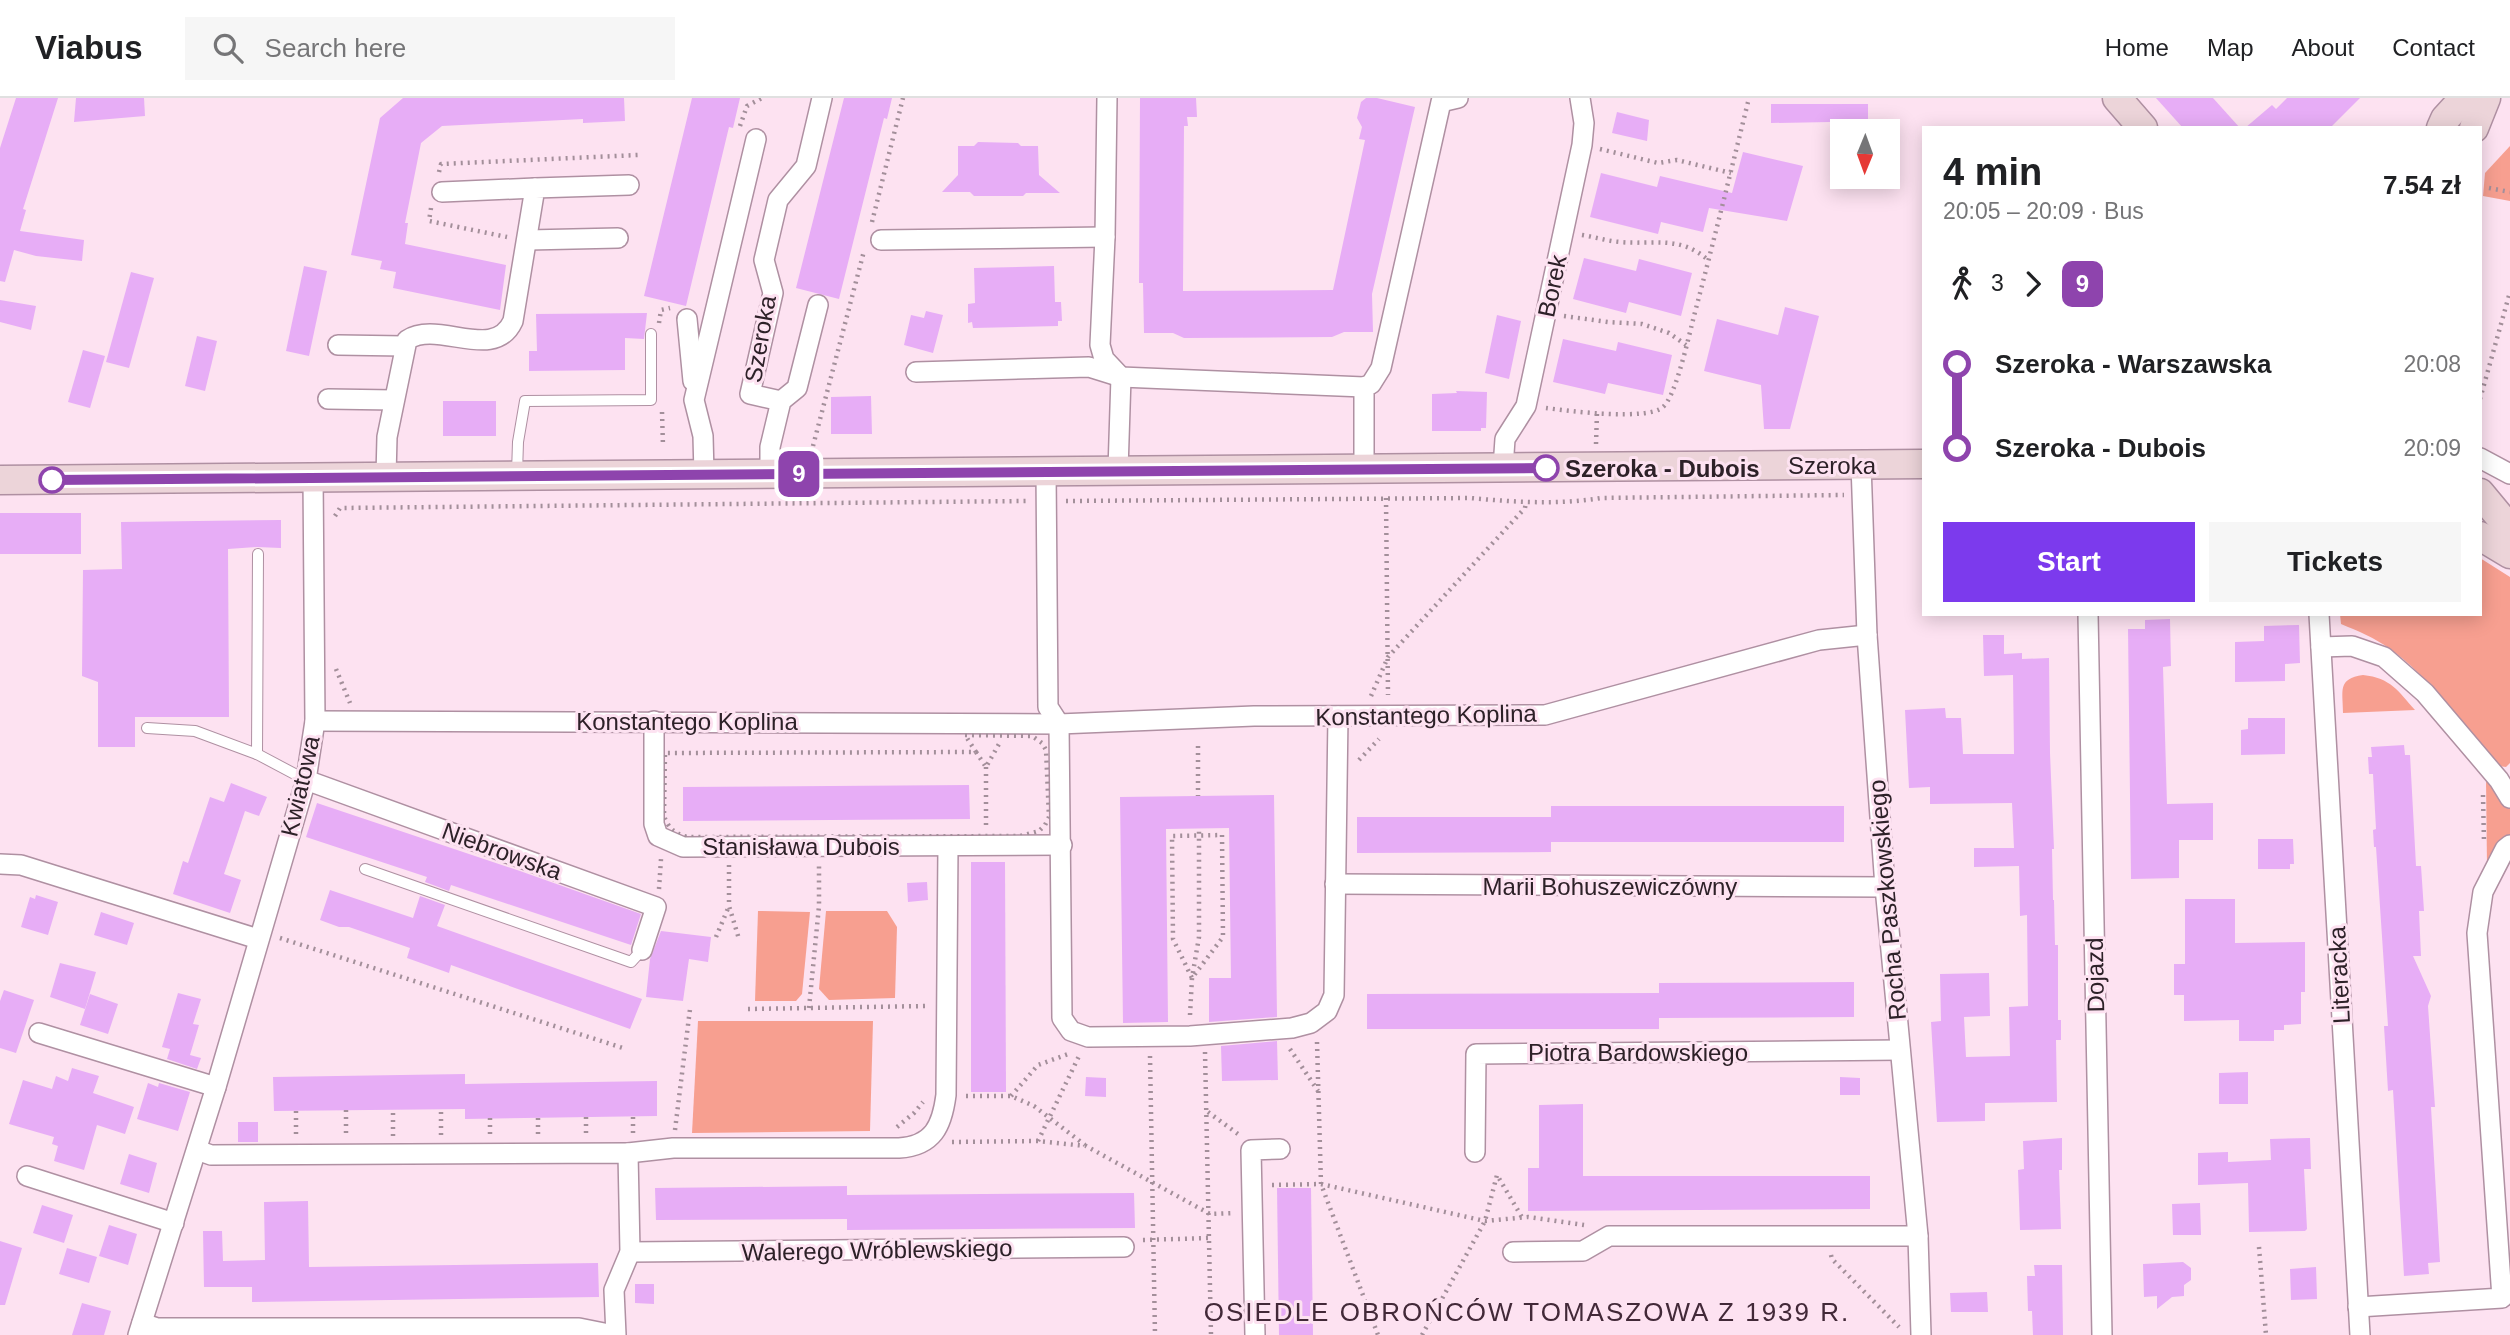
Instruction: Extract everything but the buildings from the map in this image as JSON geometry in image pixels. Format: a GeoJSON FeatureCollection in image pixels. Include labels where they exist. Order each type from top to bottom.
{"type":"FeatureCollection","features":[{"type":"Feature","properties":{"kind":"street","name":"Szeroka"},"geometry":{"type":"LineString","coordinates":[[781,401],[750,394],[773,293],[764,260],[778,201],[806,166],[822,98]]}},
{"type":"Feature","properties":{"kind":"street"},"geometry":{"type":"LineString","coordinates":[[1107,98],[1100,345],[1104,359],[1121,377],[1118,470]]}},
{"type":"Feature","properties":{"kind":"street"},"geometry":{"type":"LineString","coordinates":[[916,372],[1089,367],[1121,377],[1364,387],[1371,384],[1381,368],[1441,102],[1458,98]]}},
{"type":"Feature","properties":{"kind":"street","name":"Borek"},"geometry":{"type":"LineString","coordinates":[[1503,468],[1505,439],[1526,406],[1564,232],[1582,145],[1584,123],[1580,98]]}},
{"type":"Feature","properties":{"kind":"street"},"geometry":{"type":"LineString","coordinates":[[2117,98],[2141,126]]}},
{"type":"Feature","properties":{"kind":"street"},"geometry":{"type":"LineString","coordinates":[[2440,125],[2464,98]]}},
{"type":"Feature","properties":{"kind":"street"},"geometry":{"type":"LineString","coordinates":[[2475,126],[2486,98]]}},
{"type":"Feature","properties":{"kind":"street","name":"Szeroka"},"geometry":{"type":"LineString","coordinates":[[694,400],[748,134]]}},
{"type":"Feature","properties":{"kind":"street"},"geometry":{"type":"LineString","coordinates":[[438,188],[629,184]]}},
{"type":"Feature","properties":{"kind":"street"},"geometry":{"type":"LineString","coordinates":[[386,476],[387,442],[407,340],[414,335],[485,340],[498,338],[508,331],[513,321],[522,240],[535,188]]}},
{"type":"Feature","properties":{"kind":"street"},"geometry":{"type":"LineString","coordinates":[[872,239],[1105,237]]}},
{"type":"Feature","properties":{"kind":"street"},"geometry":{"type":"LineString","coordinates":[[522,240],[618,238]]}},
{"type":"Feature","properties":{"kind":"street","name":"Szeroka"},"geometry":{"type":"LineString","coordinates":[[770,474],[770,447],[781,401],[797,388],[818,305]]}},
{"type":"Feature","properties":{"kind":"street","name":"Szeroka"},"geometry":{"type":"LineString","coordinates":[[681,314],[694,400],[703,436],[704,474]]}},
{"type":"Feature","properties":{"kind":"street"},"geometry":{"type":"LineString","coordinates":[[338,345],[404,346]]}},
{"type":"Feature","properties":{"kind":"street"},"geometry":{"type":"LineString","coordinates":[[1364,387],[1364,469]]}},
{"type":"Feature","properties":{"kind":"street"},"geometry":{"type":"LineString","coordinates":[[328,399],[394,400]]}},
{"type":"Feature","properties":{"kind":"street"},"geometry":{"type":"LineString","coordinates":[[2482,459],[2510,474]]}},
{"type":"Feature","properties":{"kind":"street","name":"Rocha Paszkowskiego"},"geometry":{"type":"LineString","coordinates":[[1861,464],[1867,635],[1885,887],[1918,1236],[1921,1335]]}},
{"type":"Feature","properties":{"kind":"street","name":"Szeroka"},"geometry":{"type":"LineString","coordinates":[[0,480],[1922,464]]}},
{"type":"Feature","properties":{"kind":"street"},"geometry":{"type":"LineString","coordinates":[[1046,471],[1048,707],[1059,724],[1062,1018],[1071,1031],[1088,1037],[1189,1037],[1286,1028],[1311,1023],[1327,1011],[1334,995],[1338,716]]}},
{"type":"Feature","properties":{"kind":"street","name":"Kwiatowa"},"geometry":{"type":"LineString","coordinates":[[140,1329],[197,1150],[306,780],[315,721],[313,476]]}},
{"type":"Feature","properties":{"kind":"street"},"geometry":{"type":"LineString","coordinates":[[2482,495],[2510,529]]}},
{"type":"Feature","properties":{"kind":"street"},"geometry":{"type":"LineString","coordinates":[[2482,537],[2510,554]]}},
{"type":"Feature","properties":{"kind":"street","name":"Dojazd"},"geometry":{"type":"LineString","coordinates":[[2088,616],[2102,1335]]}},
{"type":"Feature","properties":{"kind":"street","name":"Literacka"},"geometry":{"type":"LineString","coordinates":[[2319,616],[2360,1335]]}},
{"type":"Feature","properties":{"kind":"street","name":"Konstantego Koplina"},"geometry":{"type":"LineString","coordinates":[[315,721],[1059,724],[1254,716],[1545,715],[1819,640],[1867,635]]}},
{"type":"Feature","properties":{"kind":"street"},"geometry":{"type":"LineString","coordinates":[[2321,647],[2352,646],[2384,657],[2425,693],[2499,780],[2509,796]]}},
{"type":"Feature","properties":{"kind":"street","name":"Stanisława Dubois"},"geometry":{"type":"LineString","coordinates":[[654,721],[660,752],[654,824],[658,836],[683,847],[1062,845]]}},
{"type":"Feature","properties":{"kind":"street","name":"Niebrowska"},"geometry":{"type":"LineString","coordinates":[[306,780],[656,907],[642,950]]}},
{"type":"Feature","properties":{"kind":"street"},"geometry":{"type":"LineString","coordinates":[[2358,1307],[2506,1298],[2477,933],[2483,892],[2505,849],[2510,845]]}},
{"type":"Feature","properties":{"kind":"street"},"geometry":{"type":"LineString","coordinates":[[197,1150],[211,1155],[628,1153],[673,1148],[913,1147],[925,1142],[937,1128],[947,1091],[948,846]]}},
{"type":"Feature","properties":{"kind":"street"},"geometry":{"type":"LineString","coordinates":[[0,864],[21,865],[258,939]]}},
{"type":"Feature","properties":{"kind":"street","name":"Marii Bohuszewiczówny"},"geometry":{"type":"LineString","coordinates":[[1335,884],[1885,887]]}},
{"type":"Feature","properties":{"kind":"street"},"geometry":{"type":"LineString","coordinates":[[39,1033],[216,1087]]}},
{"type":"Feature","properties":{"kind":"street","name":"Piotra Bardowskiego"},"geometry":{"type":"LineString","coordinates":[[1475,1152],[1476,1054],[1900,1050]]}},
{"type":"Feature","properties":{"kind":"street"},"geometry":{"type":"LineString","coordinates":[[1255,1335],[1251,1150],[1280,1149]]}},
{"type":"Feature","properties":{"kind":"street"},"geometry":{"type":"LineString","coordinates":[[140,1329],[579,1328],[615,1335],[614,1290],[630,1252],[628,1153]]}},
{"type":"Feature","properties":{"kind":"street"},"geometry":{"type":"LineString","coordinates":[[27,1176],[174,1223]]}},
{"type":"Feature","properties":{"kind":"street"},"geometry":{"type":"LineString","coordinates":[[1513,1252],[1583,1251],[1609,1236],[1918,1236]]}},
{"type":"Feature","properties":{"kind":"street","name":"Walerego Wróblewskiego"},"geometry":{"type":"LineString","coordinates":[[630,1252],[1124,1247]]}},
{"type":"Feature","properties":{"kind":"lane"},"geometry":{"type":"LineString","coordinates":[[517,476],[518,442],[525,401],[651,400],[655,331]]}},
{"type":"Feature","properties":{"kind":"lane"},"geometry":{"type":"LineString","coordinates":[[257,754],[258,554]]}},
{"type":"Feature","properties":{"kind":"lane"},"geometry":{"type":"LineString","coordinates":[[147,728],[195,731],[257,754],[306,780]]}},
{"type":"Feature","properties":{"kind":"lane"},"geometry":{"type":"LineString","coordinates":[[365,869],[631,962],[642,950]]}},
{"type":"Feature","properties":{"kind":"path"},"geometry":{"type":"LineString","coordinates":[[748,134],[747,107],[762,98]]}},
{"type":"Feature","properties":{"kind":"path"},"geometry":{"type":"LineString","coordinates":[[813,446],[872,239],[903,98]]}},
{"type":"Feature","properties":{"kind":"path"},"geometry":{"type":"LineString","coordinates":[[1526,406],[1597,414],[1646,413],[1661,409],[1670,399],[1709,260],[1749,98]]}},
{"type":"Feature","properties":{"kind":"path"},"geometry":{"type":"LineString","coordinates":[[1582,145],[1658,163],[1677,160],[1731,173]]}},
{"type":"Feature","properties":{"kind":"path"},"geometry":{"type":"LineString","coordinates":[[522,240],[429,221],[441,164],[638,155]]}},
{"type":"Feature","properties":{"kind":"path"},"geometry":{"type":"LineString","coordinates":[[2488,188],[2510,192]]}},
{"type":"Feature","properties":{"kind":"path"},"geometry":{"type":"LineString","coordinates":[[1564,232],[1621,242],[1666,241],[1697,250],[1709,260]]}},
{"type":"Feature","properties":{"kind":"path"},"geometry":{"type":"LineString","coordinates":[[2482,392],[2510,292]]}},
{"type":"Feature","properties":{"kind":"path"},"geometry":{"type":"LineString","coordinates":[[655,331],[661,310],[681,314]]}},
{"type":"Feature","properties":{"kind":"path"},"geometry":{"type":"LineString","coordinates":[[1546,313],[1642,324],[1670,333],[1686,345]]}},
{"type":"Feature","properties":{"kind":"path"},"geometry":{"type":"LineString","coordinates":[[662,408],[663,446]]}},
{"type":"Feature","properties":{"kind":"path"},"geometry":{"type":"LineString","coordinates":[[314,518],[333,518],[340,508],[1470,498],[1574,502],[1601,498],[1862,495]]}},
{"type":"Feature","properties":{"kind":"path"},"geometry":{"type":"LineString","coordinates":[[1386,499],[1388,696]]}},
{"type":"Feature","properties":{"kind":"path"},"geometry":{"type":"LineString","coordinates":[[1371,696],[1388,657],[1525,508],[1526,502]]}},
{"type":"Feature","properties":{"kind":"path"},"geometry":{"type":"LineString","coordinates":[[332,657],[349,703],[359,706],[359,721]]}},
{"type":"Feature","properties":{"kind":"path"},"geometry":{"type":"LineString","coordinates":[[976,752],[660,752],[664,816],[675,833],[687,836],[1031,835],[1045,825],[1049,817],[1046,750],[1042,743],[1032,736],[965,735],[986,767]]}},
{"type":"Feature","properties":{"kind":"path"},"geometry":{"type":"LineString","coordinates":[[986,836],[986,767],[1004,736]]}},
{"type":"Feature","properties":{"kind":"path"},"geometry":{"type":"LineString","coordinates":[[1356,763],[1379,739]]}},
{"type":"Feature","properties":{"kind":"path"},"geometry":{"type":"LineString","coordinates":[[1198,746],[1198,796]]}},
{"type":"Feature","properties":{"kind":"path"},"geometry":{"type":"LineString","coordinates":[[2483,785],[2484,847]]}},
{"type":"Feature","properties":{"kind":"path"},"geometry":{"type":"LineString","coordinates":[[1199,828],[1199,937],[1192,978],[1189,1037],[1205,1043],[1211,1335]]}},
{"type":"Feature","properties":{"kind":"path"},"geometry":{"type":"LineString","coordinates":[[1222,835],[1223,937],[1192,978],[1173,939],[1172,836],[1222,835]]}},
{"type":"Feature","properties":{"kind":"path"},"geometry":{"type":"LineString","coordinates":[[729,871],[729,906],[739,940]]}},
{"type":"Feature","properties":{"kind":"path"},"geometry":{"type":"LineString","coordinates":[[809,1008],[819,906],[819,871]]}},
{"type":"Feature","properties":{"kind":"path"},"geometry":{"type":"LineString","coordinates":[[660,887],[661,873]]}},
{"type":"Feature","properties":{"kind":"path"},"geometry":{"type":"LineString","coordinates":[[716,937],[729,906]]}},
{"type":"Feature","properties":{"kind":"path"},"geometry":{"type":"LineString","coordinates":[[258,939],[276,937],[623,1048]]}},
{"type":"Feature","properties":{"kind":"path"},"geometry":{"type":"LineString","coordinates":[[748,1009],[926,1006]]}},
{"type":"Feature","properties":{"kind":"path"},"geometry":{"type":"LineString","coordinates":[[673,1148],[690,1009]]}},
{"type":"Feature","properties":{"kind":"path"},"geometry":{"type":"LineString","coordinates":[[1317,1018],[1321,1184],[1378,1335]]}},
{"type":"Feature","properties":{"kind":"path"},"geometry":{"type":"LineString","coordinates":[[1286,1028],[1284,1041],[1319,1092]]}},
{"type":"Feature","properties":{"kind":"path"},"geometry":{"type":"LineString","coordinates":[[1150,1037],[1155,1335]]}},
{"type":"Feature","properties":{"kind":"path"},"geometry":{"type":"LineString","coordinates":[[1011,1096],[1038,1065],[1056,1056],[1082,1050],[1038,1141]]}},
{"type":"Feature","properties":{"kind":"path"},"geometry":{"type":"LineString","coordinates":[[947,1091],[1011,1096],[1034,1106],[1086,1146],[1210,1213],[1253,1213]]}},
{"type":"Feature","properties":{"kind":"path"},"geometry":{"type":"LineString","coordinates":[[914,1113],[921,1106]]}},
{"type":"Feature","properties":{"kind":"path"},"geometry":{"type":"LineString","coordinates":[[441,1109],[441,1143]]}},
{"type":"Feature","properties":{"kind":"path"},"geometry":{"type":"LineString","coordinates":[[393,1110],[393,1143]]}},
{"type":"Feature","properties":{"kind":"path"},"geometry":{"type":"LineString","coordinates":[[296,1111],[296,1144]]}},
{"type":"Feature","properties":{"kind":"path"},"geometry":{"type":"LineString","coordinates":[[346,1111],[346,1144]]}},
{"type":"Feature","properties":{"kind":"path"},"geometry":{"type":"LineString","coordinates":[[1207,1112],[1244,1138],[1251,1150]]}},
{"type":"Feature","properties":{"kind":"path"},"geometry":{"type":"LineString","coordinates":[[586,1117],[586,1141]]}},
{"type":"Feature","properties":{"kind":"path"},"geometry":{"type":"LineString","coordinates":[[925,1142],[1038,1141],[1086,1146]]}},
{"type":"Feature","properties":{"kind":"path"},"geometry":{"type":"LineString","coordinates":[[1422,1335],[1485,1222],[1497,1175],[1523,1219]]}},
{"type":"Feature","properties":{"kind":"path"},"geometry":{"type":"LineString","coordinates":[[1262,1186],[1321,1184],[1485,1222],[1523,1219],[1597,1226]]}},
{"type":"Feature","properties":{"kind":"path"},"geometry":{"type":"LineString","coordinates":[[1831,1236],[1832,1259],[1907,1335]]}},
{"type":"Feature","properties":{"kind":"path"},"geometry":{"type":"LineString","coordinates":[[2259,1247],[2266,1335]]}},
{"type":"Feature","properties":{"kind":"shaded area"},"geometry":{"type":"Polygon","coordinates":[[[2510,146],[2510,201],[2483,196],[2485,173],[2510,146]]]}},
{"type":"Feature","properties":{"kind":"shaded area"},"geometry":{"type":"Polygon","coordinates":[[[2482,559],[2510,577],[2510,763],[2506,767],[2498,766],[2447,704],[2405,660],[2378,641],[2341,624],[2340,616],[2482,616],[2482,559]]]}},
{"type":"Feature","properties":{"kind":"shaded area"},"geometry":{"type":"Polygon","coordinates":[[[2363,675],[2387,682],[2415,710],[2343,713],[2342,692],[2345,683],[2363,675]]]}},
{"type":"Feature","properties":{"kind":"shaded area"},"geometry":{"type":"Polygon","coordinates":[[[2486,779],[2510,808],[2510,835],[2487,866],[2486,779]]]}},
{"type":"Feature","properties":{"kind":"shaded area"},"geometry":{"type":"Polygon","coordinates":[[[758,911],[810,912],[802,994],[796,1001],[755,1001],[758,911]]]}},
{"type":"Feature","properties":{"kind":"shaded area"},"geometry":{"type":"Polygon","coordinates":[[[826,911],[887,911],[897,927],[895,998],[829,1000],[819,989],[826,911]]]}},
{"type":"Feature","properties":{"kind":"shaded area"},"geometry":{"type":"Polygon","coordinates":[[[698,1021],[873,1021],[870,1131],[692,1133],[698,1021]]]}},
{"type":"Feature","properties":{"kind":"bus line","name":"9"},"geometry":{"type":"LineString","coordinates":[[52,480],[1546,468]]}},
{"type":"Feature","properties":{"kind":"place","name":"Szeroka - Dubois"},"geometry":{"type":"Point","coordinates":[1546,468]}},
{"type":"Feature","properties":{"kind":"district","name":"OSIEDLE OBROŃCÓW TOMASZOWA Z 1939 R."},"geometry":{"type":"Point","coordinates":[1527,1312]}}]}
